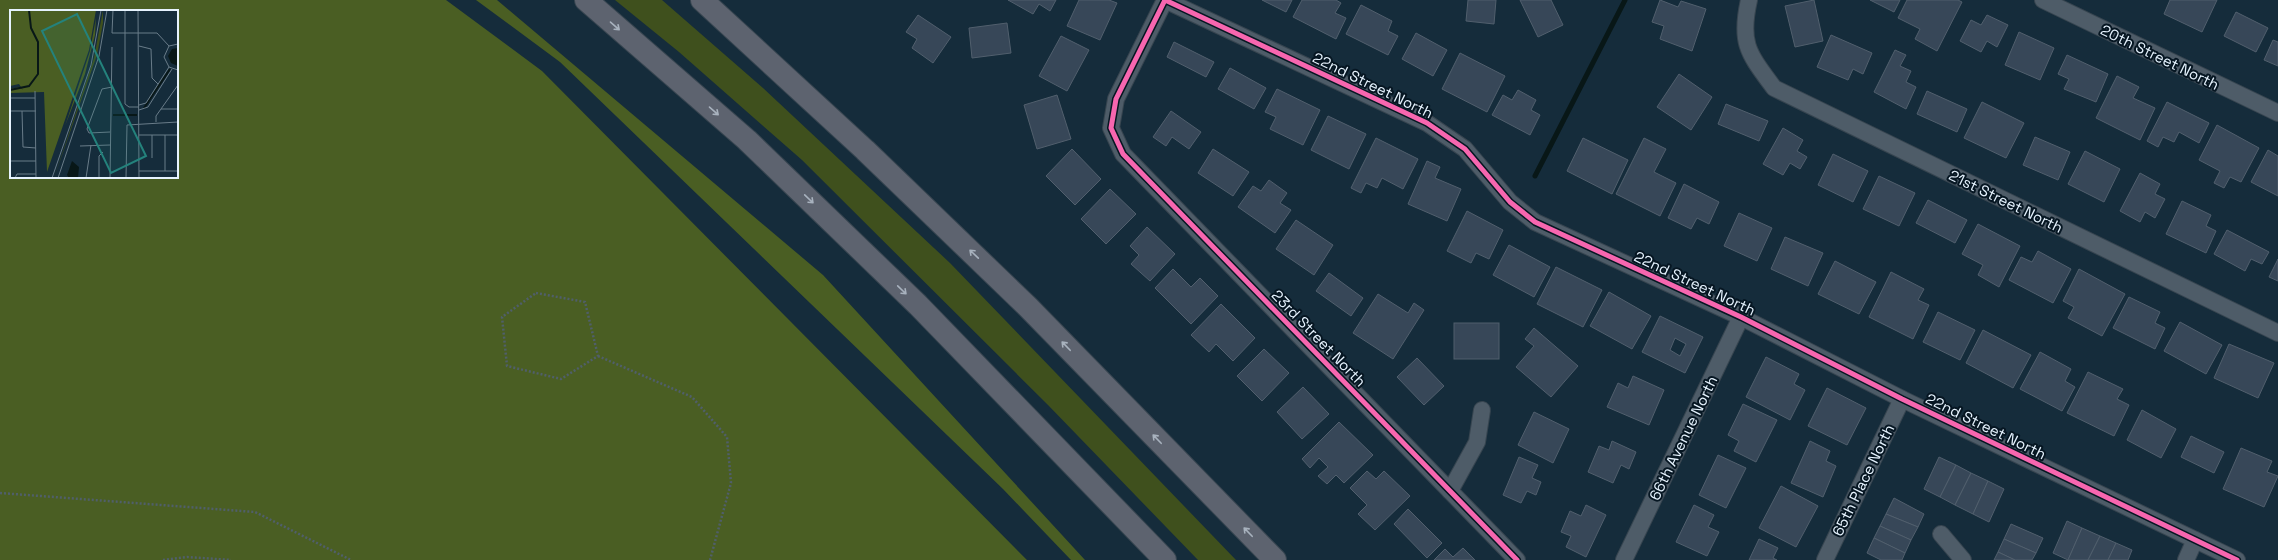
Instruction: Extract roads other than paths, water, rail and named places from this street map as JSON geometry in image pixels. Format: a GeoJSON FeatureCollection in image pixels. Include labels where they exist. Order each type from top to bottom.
{"type":"FeatureCollection","features":[{"type":"Feature","properties":{"kind":"highway"},"geometry":{"type":"LineString","coordinates":[[586,0],[747,140],[793,184],[918,305],[1165,560]]}},
{"type":"Feature","properties":{"kind":"highway"},"geometry":{"type":"LineString","coordinates":[[702,0],[865,150],[1028,306],[1275,560]]}},
{"type":"Feature","properties":{"kind":"street","name":"23rd Street North"},"geometry":{"type":"LineString","coordinates":[[1165,0],[1116,99],[1111,128],[1123,154],[1517,560]]}},
{"type":"Feature","properties":{"kind":"street","name":"22nd Street North"},"geometry":{"type":"LineString","coordinates":[[1165,0],[1427,123],[1465,149],[1510,202],[1535,222],[1741,317],[1902,399],[2237,560]]}},
{"type":"Feature","properties":{"kind":"street","name":"21st Street North"},"geometry":{"type":"LineString","coordinates":[[1749,0],[1744,22],[1748,52],[1774,88],[2278,333]]}},
{"type":"Feature","properties":{"kind":"street","name":"20th Street North"},"geometry":{"type":"LineString","coordinates":[[2043,0],[2278,114]]}},
{"type":"Feature","properties":{"kind":"street","name":"66th Avenue North"},"geometry":{"type":"LineString","coordinates":[[1624,560],[1741,317]]}},
{"type":"Feature","properties":{"kind":"street","name":"65th Place North"},"geometry":{"type":"LineString","coordinates":[[1825,560],[1902,399]]}},
{"type":"Feature","properties":{"kind":"street"},"geometry":{"type":"LineString","coordinates":[[1450,491],[1477,442],[1482,410]]}},
{"type":"Feature","properties":{"kind":"street"},"geometry":{"type":"LineString","coordinates":[[1941,534],[1963,560]]}},
{"type":"Feature","properties":{"kind":"street"},"geometry":{"type":"LineString","coordinates":[[2186,560],[2195,540]]}},
{"type":"Feature","properties":{"kind":"waterway"},"geometry":{"type":"LineString","coordinates":[[1535,176],[1625,0]]}}]}
